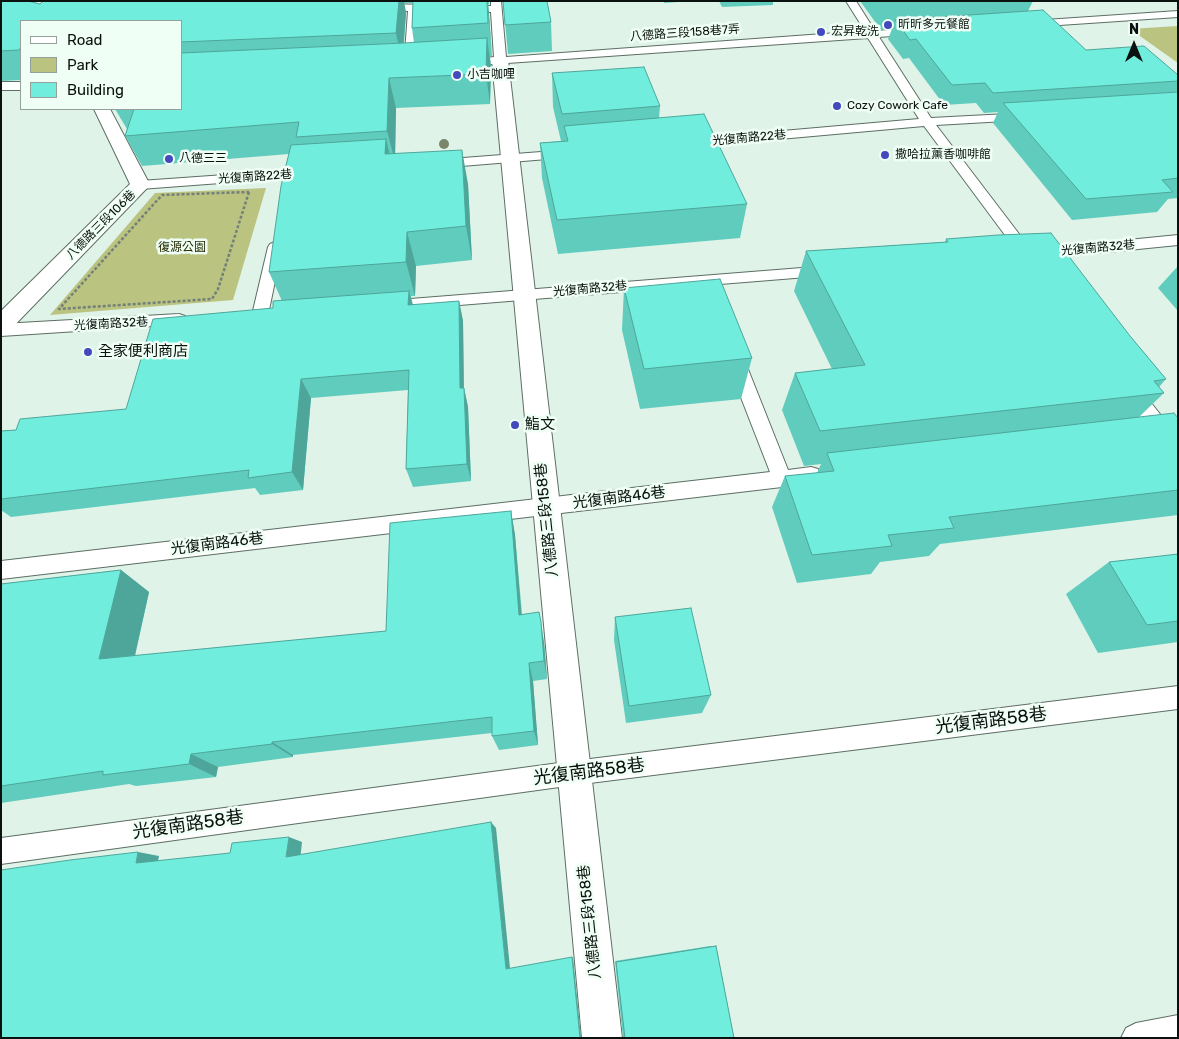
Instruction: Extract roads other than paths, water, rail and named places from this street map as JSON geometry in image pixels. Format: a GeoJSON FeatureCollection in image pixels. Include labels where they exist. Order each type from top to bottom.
{"type":"FeatureCollection","features":[{"type":"Feature","properties":{"kind":"street","name":"八德路三段158巷"},"geometry":{"type":"LineString","coordinates":[[500,60],[602,1038]]}},
{"type":"Feature","properties":{"kind":"street","name":"八德路三段106巷"},"geometry":{"type":"LineString","coordinates":[[1,326],[140,185],[102,110]]}},
{"type":"Feature","properties":{"kind":"street"},"geometry":{"type":"LineString","coordinates":[[1017,256],[1045,278]]}},
{"type":"Feature","properties":{"kind":"street"},"geometry":{"type":"LineString","coordinates":[[1109,364],[1178,456]]}},
{"type":"Feature","properties":{"kind":"lane"},"geometry":{"type":"LineString","coordinates":[[851,1],[927,122],[1017,256]]}},
{"type":"Feature","properties":{"kind":"lane"},"geometry":{"type":"LineString","coordinates":[[366,7],[414,8],[496,5]]}},
{"type":"Feature","properties":{"kind":"lane","name":"八德路三段158巷"},"geometry":{"type":"LineString","coordinates":[[496,5],[500,60]]}},
{"type":"Feature","properties":{"kind":"lane"},"geometry":{"type":"LineString","coordinates":[[410,67],[414,8]]}},
{"type":"Feature","properties":{"kind":"lane"},"geometry":{"type":"LineString","coordinates":[[1020,24],[1178,14]]}},
{"type":"Feature","properties":{"kind":"lane","name":"八德路三段158巷7弄"},"geometry":{"type":"LineString","coordinates":[[450,64],[931,30]]}},
{"type":"Feature","properties":{"kind":"lane"},"geometry":{"type":"LineString","coordinates":[[1,86],[20,86]]}},
{"type":"Feature","properties":{"kind":"lane","name":"光復南路22巷"},"geometry":{"type":"LineString","coordinates":[[679,144],[927,122],[1035,115]]}},
{"type":"Feature","properties":{"kind":"lane"},"geometry":{"type":"LineString","coordinates":[[421,165],[579,153]]}},
{"type":"Feature","properties":{"kind":"lane","name":"光復南路22巷"},"geometry":{"type":"LineString","coordinates":[[140,185],[322,172]]}},
{"type":"Feature","properties":{"kind":"lane"},"geometry":{"type":"LineString","coordinates":[[288,193],[292,174]]}},
{"type":"Feature","properties":{"kind":"lane"},"geometry":{"type":"LineString","coordinates":[[260,315],[279,231]]}},
{"type":"Feature","properties":{"kind":"lane","name":"光復南路32巷"},"geometry":{"type":"LineString","coordinates":[[1017,256],[1178,240]]}},
{"type":"Feature","properties":{"kind":"lane","name":"光復南路32巷"},"geometry":{"type":"LineString","coordinates":[[367,307],[524,295],[704,278],[842,270]]}},
{"type":"Feature","properties":{"kind":"lane"},"geometry":{"type":"LineString","coordinates":[[704,278],[712,298]]}},
{"type":"Feature","properties":{"kind":"lane"},"geometry":{"type":"LineString","coordinates":[[240,316],[279,314]]}},
{"type":"Feature","properties":{"kind":"lane","name":"光復南路32巷"},"geometry":{"type":"LineString","coordinates":[[1,330],[190,319]]}},
{"type":"Feature","properties":{"kind":"lane"},"geometry":{"type":"LineString","coordinates":[[729,344],[782,479]]}},
{"type":"Feature","properties":{"kind":"lane","name":"光復南路46巷"},"geometry":{"type":"LineString","coordinates":[[1,570],[830,473]]}},
{"type":"Feature","properties":{"kind":"lane","name":"光復南路58巷"},"geometry":{"type":"LineString","coordinates":[[1,851],[574,773],[1178,697]]}},
{"type":"Feature","properties":{"kind":"lane"},"geometry":{"type":"LineString","coordinates":[[1136,1038],[1178,1030]]}},
{"type":"Feature","properties":{"kind":"place","name":"昕昕多元餐館"},"geometry":{"type":"Point","coordinates":[888,25]}},
{"type":"Feature","properties":{"kind":"place","name":"宏昇乾洗"},"geometry":{"type":"Point","coordinates":[821,32]}},
{"type":"Feature","properties":{"kind":"place","name":"小吉咖哩"},"geometry":{"type":"Point","coordinates":[457,75]}},
{"type":"Feature","properties":{"kind":"place","name":"Cozy Cowork Cafe"},"geometry":{"type":"Point","coordinates":[837,106]}},
{"type":"Feature","properties":{"kind":"place","name":"撒哈拉薰香咖啡館"},"geometry":{"type":"Point","coordinates":[885,155]}},
{"type":"Feature","properties":{"kind":"place","name":"八德三三"},"geometry":{"type":"Point","coordinates":[169,159]}},
{"type":"Feature","properties":{"kind":"place","name":"全家便利商店"},"geometry":{"type":"Point","coordinates":[88,352]}},
{"type":"Feature","properties":{"kind":"place","name":"鮨文"},"geometry":{"type":"Point","coordinates":[515,425]}},
{"type":"Feature","properties":{"kind":"park label","name":"復源公園"},"geometry":{"type":"Point","coordinates":[182,248]}}]}
